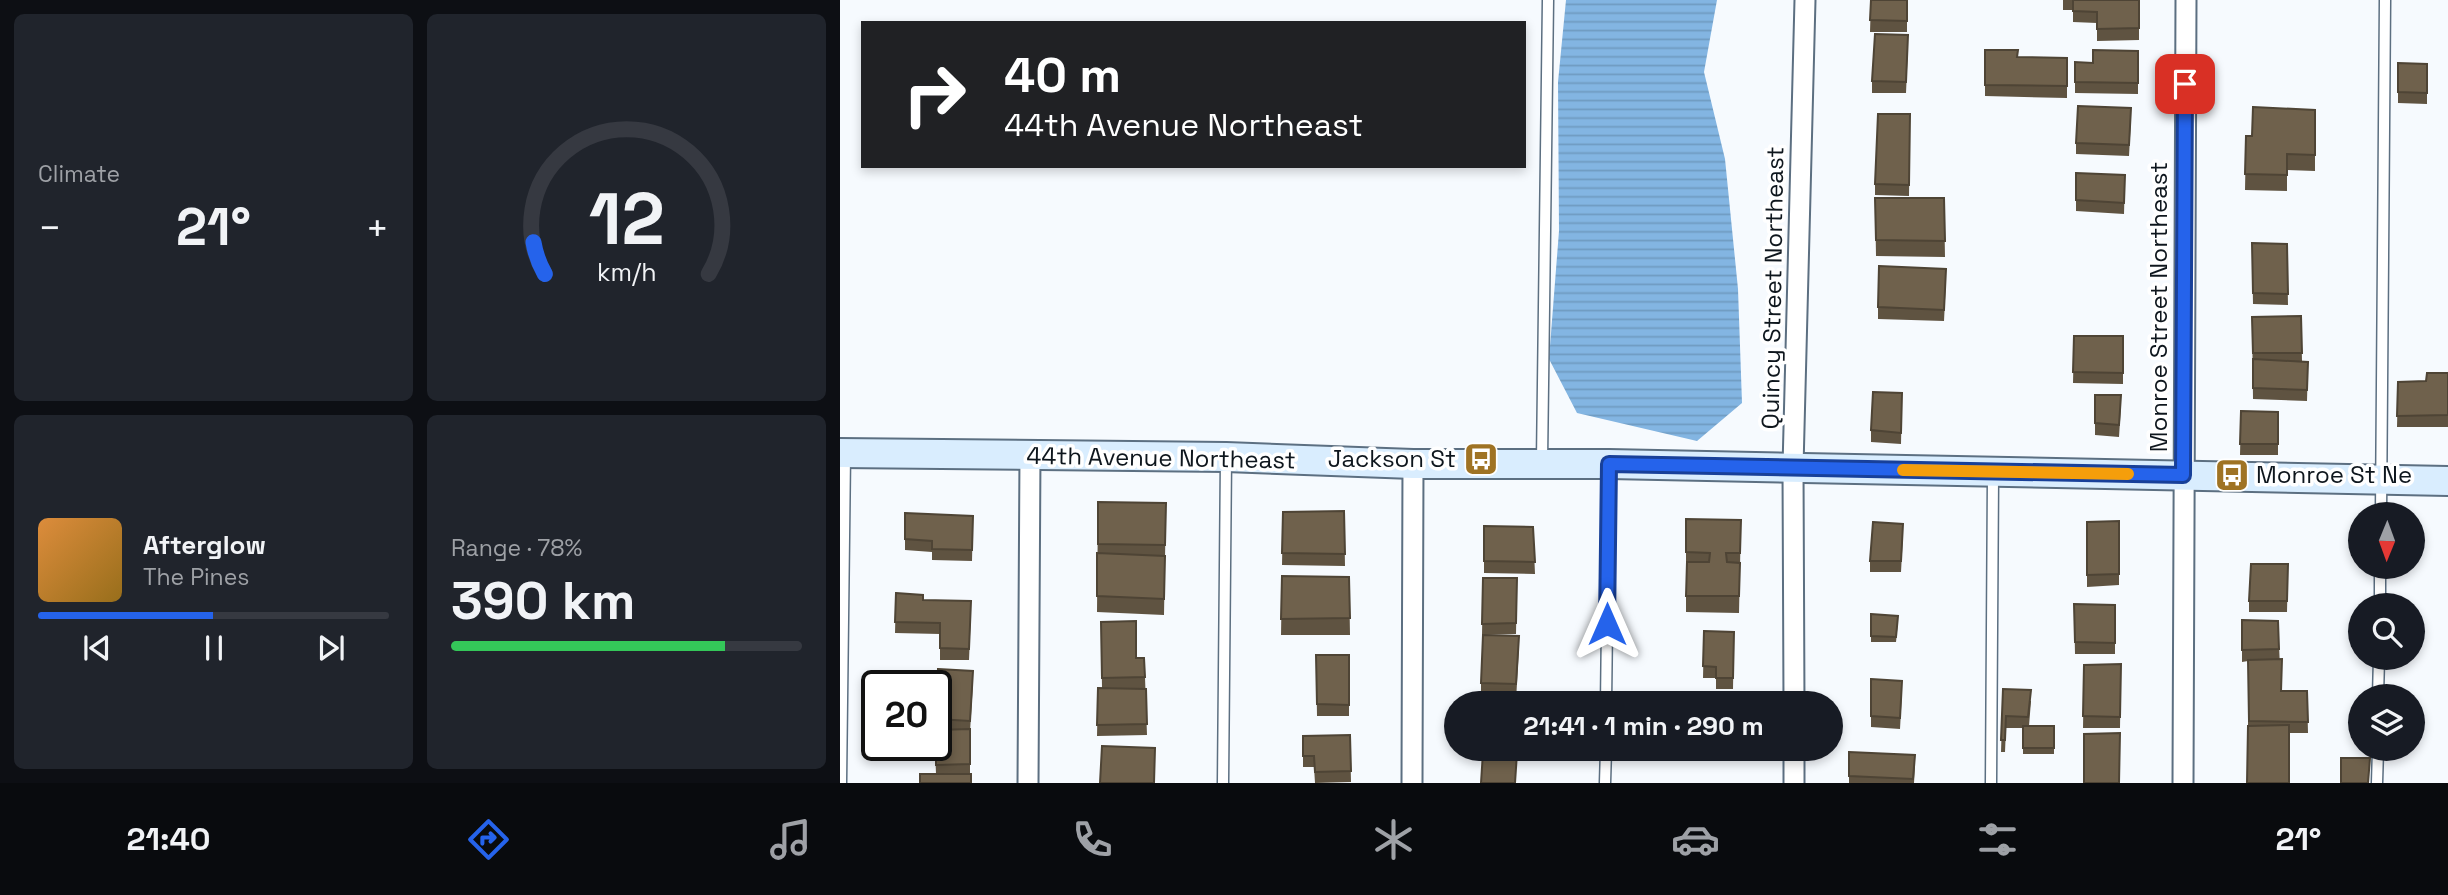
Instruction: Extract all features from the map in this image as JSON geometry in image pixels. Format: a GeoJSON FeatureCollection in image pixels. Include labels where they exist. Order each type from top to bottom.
{"type":"FeatureCollection","features":[{"type":"Feature","properties":{"kind":"street","name":"Quincy Street Northeast"},"geometry":{"type":"LineString","coordinates":[[1794,691],[1793,467],[1805,0]]}},
{"type":"Feature","properties":{"kind":"street","name":"Monroe Street Northeast"},"geometry":{"type":"LineString","coordinates":[[2183,783],[2186,0]]}},
{"type":"Feature","properties":{"kind":"street","name":"44th Avenue Northeast"},"geometry":{"type":"LineString","coordinates":[[843,453],[1226,457],[1413,464],[1793,467],[2448,481]]}},
{"type":"Feature","properties":{"kind":"street"},"geometry":{"type":"LineString","coordinates":[[1028,783],[1030,455]]}},
{"type":"Feature","properties":{"kind":"street"},"geometry":{"type":"LineString","coordinates":[[1412,783],[1413,464]]}},
{"type":"Feature","properties":{"kind":"street"},"geometry":{"type":"LineString","coordinates":[[1794,761],[1794,783]]}},
{"type":"Feature","properties":{"kind":"lane"},"geometry":{"type":"LineString","coordinates":[[1542,464],[1548,0]]}},
{"type":"Feature","properties":{"kind":"lane"},"geometry":{"type":"LineString","coordinates":[[2381,502],[2385,0]]}},
{"type":"Feature","properties":{"kind":"lane"},"geometry":{"type":"LineString","coordinates":[[841,783],[843,453]]}},
{"type":"Feature","properties":{"kind":"lane"},"geometry":{"type":"LineString","coordinates":[[1223,783],[1226,457]]}},
{"type":"Feature","properties":{"kind":"lane"},"geometry":{"type":"LineString","coordinates":[[1606,691],[1609,464]]}},
{"type":"Feature","properties":{"kind":"lane"},"geometry":{"type":"LineString","coordinates":[[1991,783],[1993,472]]}},
{"type":"Feature","properties":{"kind":"lane"},"geometry":{"type":"LineString","coordinates":[[1605,783],[1606,761]]}},
{"type":"Feature","properties":{"kind":"lane"},"geometry":{"type":"LineString","coordinates":[[2377,783],[2378,761]]}},
{"type":"Feature","properties":{"kind":"water"},"geometry":{"type":"Polygon","coordinates":[[[1566,0],[1717,0],[1704,72],[1725,159],[1738,289],[1742,403],[1697,441],[1577,413],[1549,359],[1559,231],[1558,82],[1566,0]]]}},
{"type":"Feature","properties":{"kind":"building"},"geometry":{"type":"Polygon","coordinates":[[[1871,0],[1907,0],[1907,21],[1870,20],[1871,0]]]}},
{"type":"Feature","properties":{"kind":"building"},"geometry":{"type":"Polygon","coordinates":[[[2073,0],[2139,0],[2139,28],[2097,29],[2097,12],[2073,11],[2073,0]]]}},
{"type":"Feature","properties":{"kind":"building"},"geometry":{"type":"Polygon","coordinates":[[[1875,34],[1908,35],[1906,82],[1872,81],[1875,34]]]}},
{"type":"Feature","properties":{"kind":"building"},"geometry":{"type":"Polygon","coordinates":[[[1985,50],[2018,50],[2017,57],[2067,58],[2067,86],[1985,85],[1985,50]]]}},
{"type":"Feature","properties":{"kind":"building"},"geometry":{"type":"Polygon","coordinates":[[[2093,50],[2138,51],[2138,83],[2075,82],[2075,62],[2093,63],[2093,50]]]}},
{"type":"Feature","properties":{"kind":"building"},"geometry":{"type":"Polygon","coordinates":[[[2398,63],[2427,64],[2427,93],[2398,92],[2398,63]]]}},
{"type":"Feature","properties":{"kind":"building"},"geometry":{"type":"Polygon","coordinates":[[[2078,106],[2131,108],[2129,145],[2076,143],[2078,106]]]}},
{"type":"Feature","properties":{"kind":"building"},"geometry":{"type":"Polygon","coordinates":[[[2253,107],[2315,110],[2315,155],[2287,154],[2287,175],[2245,174],[2246,136],[2252,136],[2253,107]]]}},
{"type":"Feature","properties":{"kind":"building"},"geometry":{"type":"Polygon","coordinates":[[[1878,114],[1910,114],[1909,185],[1875,184],[1878,114]]]}},
{"type":"Feature","properties":{"kind":"building"},"geometry":{"type":"Polygon","coordinates":[[[2076,173],[2125,175],[2124,203],[2076,200],[2076,173]]]}},
{"type":"Feature","properties":{"kind":"building"},"geometry":{"type":"Polygon","coordinates":[[[1875,198],[1944,198],[1945,241],[1876,240],[1875,198]]]}},
{"type":"Feature","properties":{"kind":"building"},"geometry":{"type":"Polygon","coordinates":[[[2252,243],[2287,244],[2288,294],[2253,293],[2252,243]]]}},
{"type":"Feature","properties":{"kind":"building"},"geometry":{"type":"Polygon","coordinates":[[[1879,266],[1946,269],[1944,310],[1878,307],[1879,266]]]}},
{"type":"Feature","properties":{"kind":"building"},"geometry":{"type":"Polygon","coordinates":[[[2301,316],[2302,353],[2253,353],[2252,317],[2301,316]]]}},
{"type":"Feature","properties":{"kind":"building"},"geometry":{"type":"Polygon","coordinates":[[[2074,336],[2123,336],[2123,373],[2073,372],[2074,336]]]}},
{"type":"Feature","properties":{"kind":"building"},"geometry":{"type":"Polygon","coordinates":[[[2253,359],[2308,362],[2307,390],[2253,388],[2253,359]]]}},
{"type":"Feature","properties":{"kind":"building"},"geometry":{"type":"Polygon","coordinates":[[[2427,373],[2448,373],[2448,415],[2397,416],[2398,382],[2426,381],[2427,373]]]}},
{"type":"Feature","properties":{"kind":"building"},"geometry":{"type":"Polygon","coordinates":[[[1873,392],[1902,393],[1901,433],[1871,430],[1873,392]]]}},
{"type":"Feature","properties":{"kind":"building"},"geometry":{"type":"Polygon","coordinates":[[[2095,395],[2121,395],[2119,425],[2095,423],[2095,395]]]}},
{"type":"Feature","properties":{"kind":"building"},"geometry":{"type":"Polygon","coordinates":[[[2241,411],[2278,412],[2278,444],[2240,444],[2241,411]]]}},
{"type":"Feature","properties":{"kind":"building"},"geometry":{"type":"Polygon","coordinates":[[[1098,502],[1166,503],[1165,545],[1098,544],[1098,502]]]}},
{"type":"Feature","properties":{"kind":"building"},"geometry":{"type":"Polygon","coordinates":[[[1344,511],[1345,554],[1282,553],[1283,512],[1344,511]]]}},
{"type":"Feature","properties":{"kind":"building"},"geometry":{"type":"Polygon","coordinates":[[[905,513],[973,516],[972,550],[932,549],[932,541],[905,539],[905,513]]]}},
{"type":"Feature","properties":{"kind":"building"},"geometry":{"type":"Polygon","coordinates":[[[1686,519],[1741,520],[1740,553],[1726,553],[1727,562],[1740,563],[1739,596],[1686,596],[1687,562],[1709,562],[1710,553],[1686,552],[1686,519]]]}},
{"type":"Feature","properties":{"kind":"building"},"geometry":{"type":"Polygon","coordinates":[[[2119,521],[2119,574],[2087,575],[2087,522],[2119,521]]]}},
{"type":"Feature","properties":{"kind":"building"},"geometry":{"type":"Polygon","coordinates":[[[1873,522],[1903,524],[1901,561],[1870,561],[1873,522]]]}},
{"type":"Feature","properties":{"kind":"building"},"geometry":{"type":"Polygon","coordinates":[[[1484,526],[1533,527],[1535,562],[1484,561],[1484,526]]]}},
{"type":"Feature","properties":{"kind":"building"},"geometry":{"type":"Polygon","coordinates":[[[1097,553],[1165,556],[1164,599],[1097,596],[1097,553]]]}},
{"type":"Feature","properties":{"kind":"building"},"geometry":{"type":"Polygon","coordinates":[[[2251,564],[2288,564],[2287,601],[2249,601],[2251,564]]]}},
{"type":"Feature","properties":{"kind":"building"},"geometry":{"type":"Polygon","coordinates":[[[1282,576],[1349,577],[1350,618],[1281,619],[1282,576]]]}},
{"type":"Feature","properties":{"kind":"building"},"geometry":{"type":"Polygon","coordinates":[[[1483,578],[1517,578],[1516,623],[1482,624],[1483,578]]]}},
{"type":"Feature","properties":{"kind":"building"},"geometry":{"type":"Polygon","coordinates":[[[896,593],[923,595],[923,600],[971,601],[969,649],[940,648],[940,623],[895,622],[896,593]]]}},
{"type":"Feature","properties":{"kind":"building"},"geometry":{"type":"Polygon","coordinates":[[[2074,604],[2115,605],[2115,643],[2075,642],[2074,604]]]}},
{"type":"Feature","properties":{"kind":"building"},"geometry":{"type":"Polygon","coordinates":[[[1871,614],[1898,616],[1896,637],[1871,636],[1871,614]]]}},
{"type":"Feature","properties":{"kind":"building"},"geometry":{"type":"Polygon","coordinates":[[[2242,620],[2278,621],[2279,649],[2242,650],[2242,620]]]}},
{"type":"Feature","properties":{"kind":"building"},"geometry":{"type":"Polygon","coordinates":[[[1136,621],[1136,658],[1144,658],[1145,677],[1102,678],[1101,622],[1136,621]]]}},
{"type":"Feature","properties":{"kind":"building"},"geometry":{"type":"Polygon","coordinates":[[[1704,631],[1734,632],[1733,678],[1716,678],[1716,667],[1703,666],[1704,631]]]}},
{"type":"Feature","properties":{"kind":"building"},"geometry":{"type":"Polygon","coordinates":[[[1483,635],[1519,636],[1516,684],[1481,683],[1483,635]]]}},
{"type":"Feature","properties":{"kind":"building"},"geometry":{"type":"Polygon","coordinates":[[[1316,655],[1349,655],[1349,705],[1317,704],[1316,655]]]}},
{"type":"Feature","properties":{"kind":"building"},"geometry":{"type":"Polygon","coordinates":[[[2282,659],[2281,691],[2307,691],[2308,722],[2249,721],[2248,660],[2282,659]]]}},
{"type":"Feature","properties":{"kind":"building"},"geometry":{"type":"Polygon","coordinates":[[[2121,664],[2120,717],[2083,716],[2084,665],[2121,664]]]}},
{"type":"Feature","properties":{"kind":"building"},"geometry":{"type":"Polygon","coordinates":[[[938,669],[973,671],[970,721],[952,720],[952,670],[938,669]]]}},
{"type":"Feature","properties":{"kind":"building"},"geometry":{"type":"Polygon","coordinates":[[[1871,679],[1902,681],[1900,718],[1871,716],[1871,679]]]}},
{"type":"Feature","properties":{"kind":"building"},"geometry":{"type":"Polygon","coordinates":[[[1098,688],[1146,689],[1147,724],[1097,725],[1098,688]]]}},
{"type":"Feature","properties":{"kind":"building"},"geometry":{"type":"Polygon","coordinates":[[[2003,689],[2031,690],[2028,717],[2006,716],[2005,740],[2001,740],[2003,689]]]}},
{"type":"Feature","properties":{"kind":"building"},"geometry":{"type":"Polygon","coordinates":[[[2289,725],[2289,783],[2247,783],[2248,726],[2289,725]]]}},
{"type":"Feature","properties":{"kind":"building"},"geometry":{"type":"Polygon","coordinates":[[[2023,726],[2054,726],[2054,748],[2023,748],[2023,726]]]}},
{"type":"Feature","properties":{"kind":"building"},"geometry":{"type":"Polygon","coordinates":[[[970,729],[970,764],[936,765],[936,761],[952,761],[952,730],[970,729]]]}},
{"type":"Feature","properties":{"kind":"building"},"geometry":{"type":"Polygon","coordinates":[[[2120,733],[2119,783],[2084,783],[2084,734],[2120,733]]]}},
{"type":"Feature","properties":{"kind":"building"},"geometry":{"type":"Polygon","coordinates":[[[1350,735],[1351,771],[1315,772],[1314,756],[1303,756],[1303,736],[1350,735]]]}},
{"type":"Feature","properties":{"kind":"building"},"geometry":{"type":"Polygon","coordinates":[[[1102,746],[1155,748],[1154,783],[1100,783],[1102,746]]]}},
{"type":"Feature","properties":{"kind":"building"},"geometry":{"type":"Polygon","coordinates":[[[1849,752],[1915,755],[1913,779],[1849,776],[1849,752]]]}},
{"type":"Feature","properties":{"kind":"building"},"geometry":{"type":"Polygon","coordinates":[[[2341,758],[2348,758],[2348,761],[2370,761],[2368,783],[2341,783],[2341,758]]]}},
{"type":"Feature","properties":{"kind":"building"},"geometry":{"type":"Polygon","coordinates":[[[1482,761],[1516,761],[1515,783],[1481,783],[1482,761]]]}},
{"type":"Feature","properties":{"kind":"building"},"geometry":{"type":"Polygon","coordinates":[[[920,774],[971,774],[971,783],[920,783],[920,774]]]}},
{"type":"Feature","properties":{"kind":"slow traffic"},"geometry":{"type":"LineString","coordinates":[[1903,470],[2128,474]]}},
{"type":"Feature","properties":{"kind":"place","name":"Jackson St"},"geometry":{"type":"Point","coordinates":[1481,459]}},
{"type":"Feature","properties":{"kind":"place","name":"Monroe St Ne"},"geometry":{"type":"Point","coordinates":[2232,475]}},
{"type":"Feature","properties":{"kind":"route"},"geometry":{"type":"LineString","coordinates":[[1607,624],[1609,464],[2183,475],[2185,84]]}}]}
